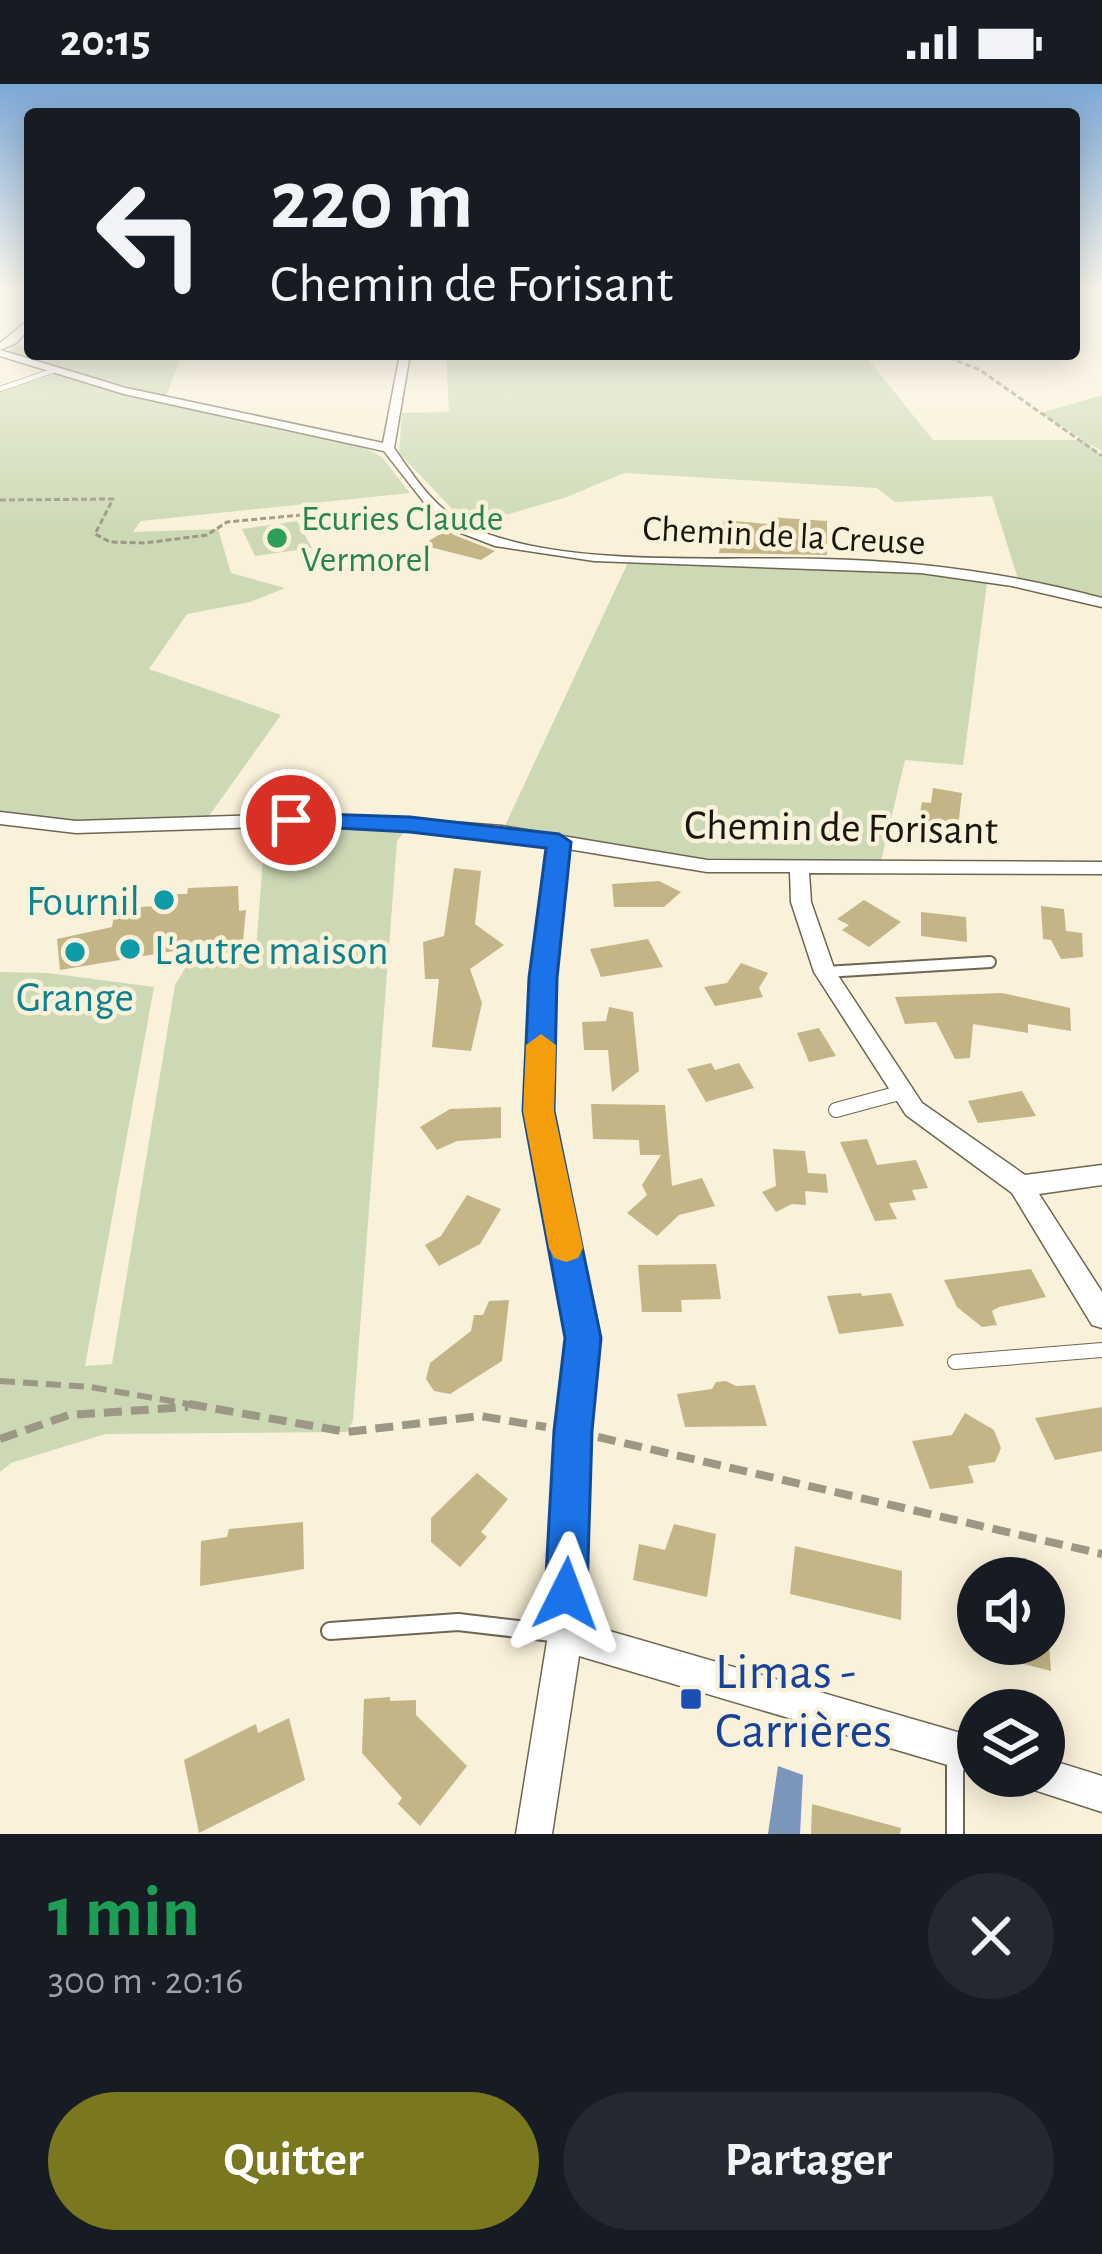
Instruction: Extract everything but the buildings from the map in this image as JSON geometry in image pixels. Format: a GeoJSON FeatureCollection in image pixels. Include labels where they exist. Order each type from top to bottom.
{"type":"FeatureCollection","features":[{"type":"Feature","properties":{"kind":"street"},"geometry":{"type":"LineString","coordinates":[[57,371],[124,391],[388,448],[402,371]]}},
{"type":"Feature","properties":{"kind":"street","name":"Chemin de la Creuse"},"geometry":{"type":"LineString","coordinates":[[388,448],[422,496],[463,530],[548,552],[864,564],[1003,579],[1102,603]]}},
{"type":"Feature","properties":{"kind":"street","name":"Chemin de Forisant"},"geometry":{"type":"LineString","coordinates":[[0,818],[76,827],[313,820],[502,832],[707,866],[926,863],[1102,868]]}},
{"type":"Feature","properties":{"kind":"street"},"geometry":{"type":"LineString","coordinates":[[534,1834],[565,1635],[573,1431],[583,1338],[539,1111],[543,978],[559,842]]}},
{"type":"Feature","properties":{"kind":"street"},"geometry":{"type":"LineString","coordinates":[[799,868],[801,902],[825,972],[914,1109],[1021,1186],[1102,1315]]}},
{"type":"Feature","properties":{"kind":"street"},"geometry":{"type":"LineString","coordinates":[[1021,1186],[1102,1175]]}},
{"type":"Feature","properties":{"kind":"street"},"geometry":{"type":"LineString","coordinates":[[565,1635],[957,1749]]}},
{"type":"Feature","properties":{"kind":"street"},"geometry":{"type":"LineString","coordinates":[[1065,1783],[1102,1794]]}},
{"type":"Feature","properties":{"kind":"lane"},"geometry":{"type":"LineString","coordinates":[[0,389],[53,371]]}},
{"type":"Feature","properties":{"kind":"lane"},"geometry":{"type":"LineString","coordinates":[[825,972],[990,962]]}},
{"type":"Feature","properties":{"kind":"lane"},"geometry":{"type":"LineString","coordinates":[[836,1110],[903,1092]]}},
{"type":"Feature","properties":{"kind":"lane"},"geometry":{"type":"LineString","coordinates":[[955,1362],[1102,1350]]}},
{"type":"Feature","properties":{"kind":"lane"},"geometry":{"type":"LineString","coordinates":[[330,1631],[458,1622],[565,1635]]}},
{"type":"Feature","properties":{"kind":"lane"},"geometry":{"type":"LineString","coordinates":[[955,1834],[960,1797]]}},
{"type":"Feature","properties":{"kind":"path"},"geometry":{"type":"LineString","coordinates":[[986,371],[1027,405],[1072,429],[1102,456]]}},
{"type":"Feature","properties":{"kind":"path"},"geometry":{"type":"LineString","coordinates":[[0,500],[113,499],[95,534],[127,544],[207,535],[227,522],[322,513]]}},
{"type":"Feature","properties":{"kind":"path"},"geometry":{"type":"LineString","coordinates":[[0,1381],[90,1387],[346,1432],[480,1416],[573,1431],[1102,1554]]}},
{"type":"Feature","properties":{"kind":"path"},"geometry":{"type":"LineString","coordinates":[[0,1439],[69,1414],[200,1406]]}},
{"type":"Feature","properties":{"kind":"green space"},"geometry":{"type":"Polygon","coordinates":[[[72,371],[176,371],[166,397],[72,371]]]}},
{"type":"Feature","properties":{"kind":"green space"},"geometry":{"type":"Polygon","coordinates":[[[447,371],[877,371],[933,440],[1084,440],[1041,413],[1102,395],[1102,451],[1086,442],[1102,456],[1102,603],[1019,582],[992,496],[895,502],[877,488],[624,473],[509,514],[458,515],[399,453],[402,413],[449,412],[447,371]]]}},
{"type":"Feature","properties":{"kind":"green space"},"geometry":{"type":"Polygon","coordinates":[[[55,374],[162,403],[353,442],[382,457],[410,493],[141,521],[133,532],[218,529],[231,573],[285,588],[250,602],[187,614],[149,669],[281,715],[204,823],[76,827],[0,818],[0,392],[55,374]]]}},
{"type":"Feature","properties":{"kind":"green space","name":"Ecuries Claude Vermorel"},"geometry":{"type":"Polygon","coordinates":[[[297,521],[312,548],[255,556],[242,529],[297,521]]]}},
{"type":"Feature","properties":{"kind":"green space"},"geometry":{"type":"Polygon","coordinates":[[[631,556],[864,564],[1003,579],[987,583],[963,765],[905,760],[880,865],[707,866],[502,832],[631,556]]]}},
{"type":"Feature","properties":{"kind":"green space"},"geometry":{"type":"Polygon","coordinates":[[[266,821],[410,825],[397,841],[353,1420],[347,1432],[105,1434],[11,1463],[0,1472],[0,972],[48,973],[154,987],[85,1366],[112,1364],[175,985],[186,967],[255,963],[266,821]]]}},
{"type":"Feature","properties":{"kind":"water"},"geometry":{"type":"Polygon","coordinates":[[[778,1766],[803,1775],[800,1834],[768,1834],[778,1766]]]}},
{"type":"Feature","properties":{"kind":"slow traffic"},"geometry":{"type":"LineString","coordinates":[[541,1045],[539,1111],[566,1248]]}},
{"type":"Feature","properties":{"kind":"place","name":"Ecuries Claude Vermorel"},"geometry":{"type":"Point","coordinates":[277,538]}},
{"type":"Feature","properties":{"kind":"place","name":"Fournil"},"geometry":{"type":"Point","coordinates":[164,900]}},
{"type":"Feature","properties":{"kind":"place","name":"L'autre maison"},"geometry":{"type":"Point","coordinates":[130,949]}},
{"type":"Feature","properties":{"kind":"place","name":"Grange"},"geometry":{"type":"Point","coordinates":[75,952]}},
{"type":"Feature","properties":{"kind":"place","name":"Limas - Carrières"},"geometry":{"type":"Point","coordinates":[691,1699]}},
{"type":"Feature","properties":{"kind":"route"},"geometry":{"type":"LineString","coordinates":[[291,820],[410,824],[559,842],[543,978],[539,1111],[583,1338],[573,1431],[566,1594]]}}]}
